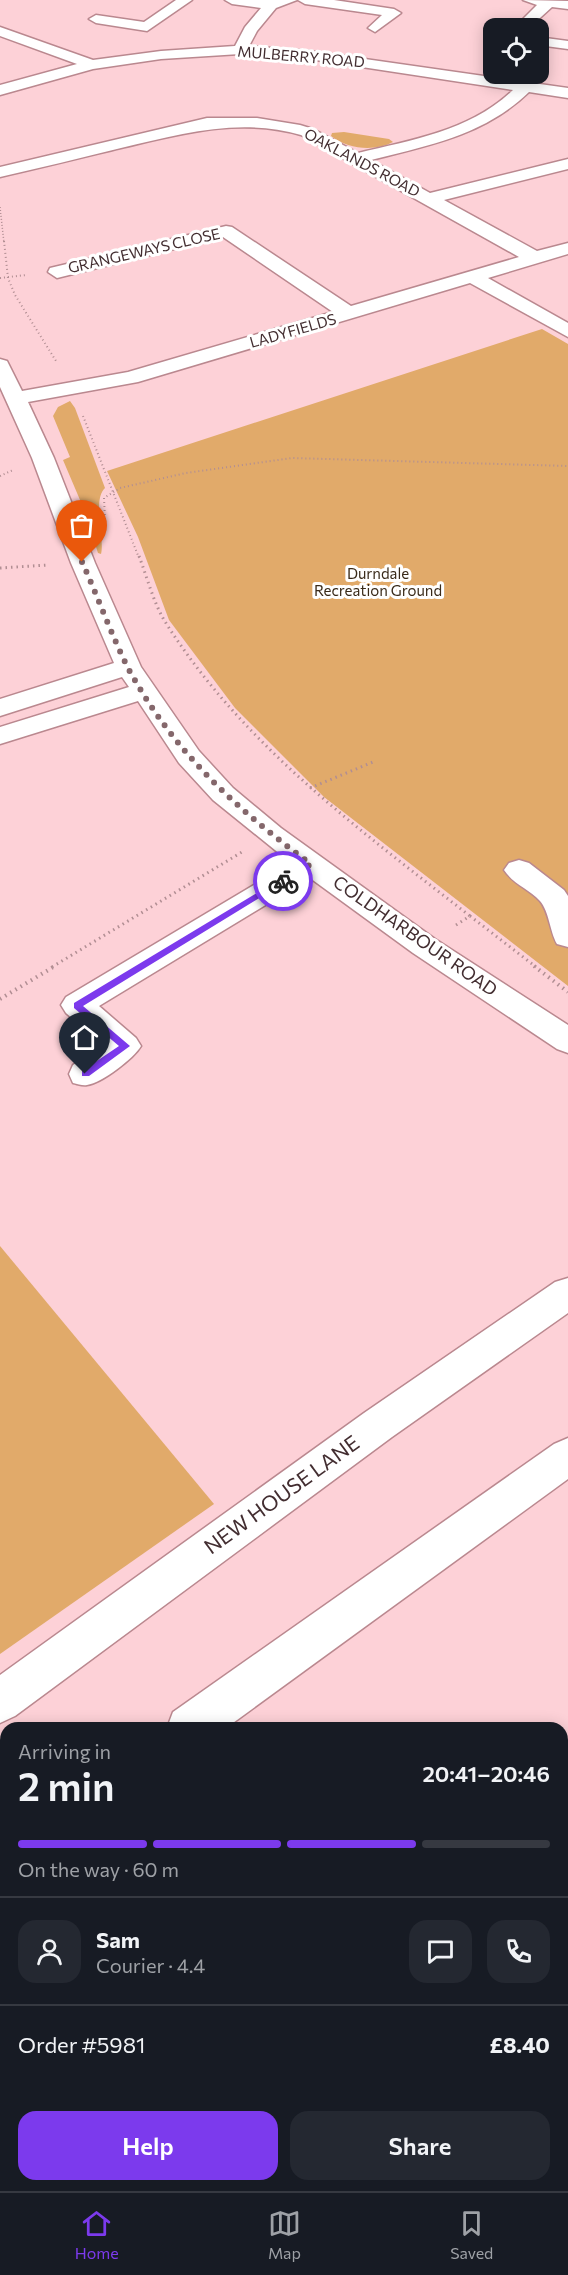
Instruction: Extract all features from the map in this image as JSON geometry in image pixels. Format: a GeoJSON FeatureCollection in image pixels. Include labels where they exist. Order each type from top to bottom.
{"type":"FeatureCollection","features":[{"type":"Feature","properties":{"kind":"street"},"geometry":{"type":"LineString","coordinates":[[96,19],[147,27],[185,0]]}},
{"type":"Feature","properties":{"kind":"street"},"geometry":{"type":"LineString","coordinates":[[232,0],[271,5],[290,0]]}},
{"type":"Feature","properties":{"kind":"street"},"geometry":{"type":"LineString","coordinates":[[306,0],[394,13],[375,28]]}},
{"type":"Feature","properties":{"kind":"street"},"geometry":{"type":"LineString","coordinates":[[530,0],[568,5]]}},
{"type":"Feature","properties":{"kind":"street"},"geometry":{"type":"LineString","coordinates":[[532,18],[549,2]]}},
{"type":"Feature","properties":{"kind":"street"},"geometry":{"type":"LineString","coordinates":[[240,50],[250,30],[271,5]]}},
{"type":"Feature","properties":{"kind":"street"},"geometry":{"type":"LineString","coordinates":[[0,31],[92,65]]}},
{"type":"Feature","properties":{"kind":"street"},"geometry":{"type":"LineString","coordinates":[[549,42],[568,45]]}},
{"type":"Feature","properties":{"kind":"street","name":"MULBERRY ROAD"},"geometry":{"type":"LineString","coordinates":[[0,90],[92,65],[161,55],[240,50],[309,55],[527,85],[568,93]]}},
{"type":"Feature","properties":{"kind":"street"},"geometry":{"type":"LineString","coordinates":[[356,159],[463,130],[495,113],[527,85]]}},
{"type":"Feature","properties":{"kind":"street","name":"OAKLANDS ROAD"},"geometry":{"type":"LineString","coordinates":[[0,171],[178,129],[234,121],[293,127],[356,159],[535,258]]}},
{"type":"Feature","properties":{"kind":"street"},"geometry":{"type":"LineString","coordinates":[[428,199],[568,164]]}},
{"type":"Feature","properties":{"kind":"street","name":"GRANGEWAYS CLOSE"},"geometry":{"type":"LineString","coordinates":[[57,272],[226,231],[350,314]]}},
{"type":"Feature","properties":{"kind":"street","name":"LADYFIELDS"},"geometry":{"type":"LineString","coordinates":[[15,398],[131,378],[568,248]]}},
{"type":"Feature","properties":{"kind":"street"},"geometry":{"type":"LineString","coordinates":[[472,277],[568,331]]}},
{"type":"Feature","properties":{"kind":"street","name":"COLDHARBOUR ROAD"},"geometry":{"type":"LineString","coordinates":[[0,365],[43,458],[82,562],[128,667],[189,757],[223,794],[271,835],[424,946],[564,1032]]}},
{"type":"Feature","properties":{"kind":"street"},"geometry":{"type":"LineString","coordinates":[[0,708],[128,667]]}},
{"type":"Feature","properties":{"kind":"street"},"geometry":{"type":"LineString","coordinates":[[0,736],[143,692]]}},
{"type":"Feature","properties":{"kind":"street"},"geometry":{"type":"LineString","coordinates":[[85,1074],[125,1046],[77,1005],[311,864]]}},
{"type":"Feature","properties":{"kind":"street"},"geometry":{"type":"LineString","coordinates":[[519,870],[554,897],[568,937]]}},
{"type":"Feature","properties":{"kind":"street","name":"NEW HOUSE LANE"},"geometry":{"type":"LineString","coordinates":[[0,1701],[368,1432],[568,1293]]}},
{"type":"Feature","properties":{"kind":"street"},"geometry":{"type":"LineString","coordinates":[[197,1722],[568,1456]]}},
{"type":"Feature","properties":{"kind":"path"},"geometry":{"type":"LineString","coordinates":[[0,207],[8,278],[15,295],[57,362]]}},
{"type":"Feature","properties":{"kind":"path"},"geometry":{"type":"LineString","coordinates":[[79,408],[163,618],[238,718],[310,788],[568,992]]}},
{"type":"Feature","properties":{"kind":"path"},"geometry":{"type":"LineString","coordinates":[[0,568],[106,558],[104,498],[112,492],[186,473],[292,458],[568,466]]}},
{"type":"Feature","properties":{"kind":"path"},"geometry":{"type":"LineString","coordinates":[[0,476],[17,468]]}},
{"type":"Feature","properties":{"kind":"path"},"geometry":{"type":"LineString","coordinates":[[310,788],[374,762]]}},
{"type":"Feature","properties":{"kind":"path"},"geometry":{"type":"LineString","coordinates":[[0,999],[271,835]]}},
{"type":"Feature","properties":{"kind":"path"},"geometry":{"type":"LineString","coordinates":[[424,946],[470,916]]}},
{"type":"Feature","properties":{"kind":"green space"},"geometry":{"type":"Polygon","coordinates":[[[344,132],[389,139],[393,142],[378,147],[361,148],[345,144],[331,136],[332,133],[344,132]]]}},
{"type":"Feature","properties":{"kind":"green space","name":"Durndale Recreation Ground"},"geometry":{"type":"Polygon","coordinates":[[[542,329],[568,344],[568,986],[324,797],[235,708],[169,620],[138,537],[107,471],[542,329]]]}},
{"type":"Feature","properties":{"kind":"green space"},"geometry":{"type":"Polygon","coordinates":[[[70,401],[75,408],[105,488],[99,501],[101,554],[98,553],[83,507],[63,460],[70,457],[53,416],[58,407],[70,401]]]}},
{"type":"Feature","properties":{"kind":"green space"},"geometry":{"type":"Polygon","coordinates":[[[0,1246],[214,1504],[0,1654],[0,1246]]]}},
{"type":"Feature","properties":{"kind":"way so far"},"geometry":{"type":"LineString","coordinates":[[82,562],[128,667],[189,757],[223,794],[271,835],[311,864],[283,881]]}},
{"type":"Feature","properties":{"kind":"route"},"geometry":{"type":"LineString","coordinates":[[85,1074],[125,1046],[77,1005],[283,881]]}}]}
